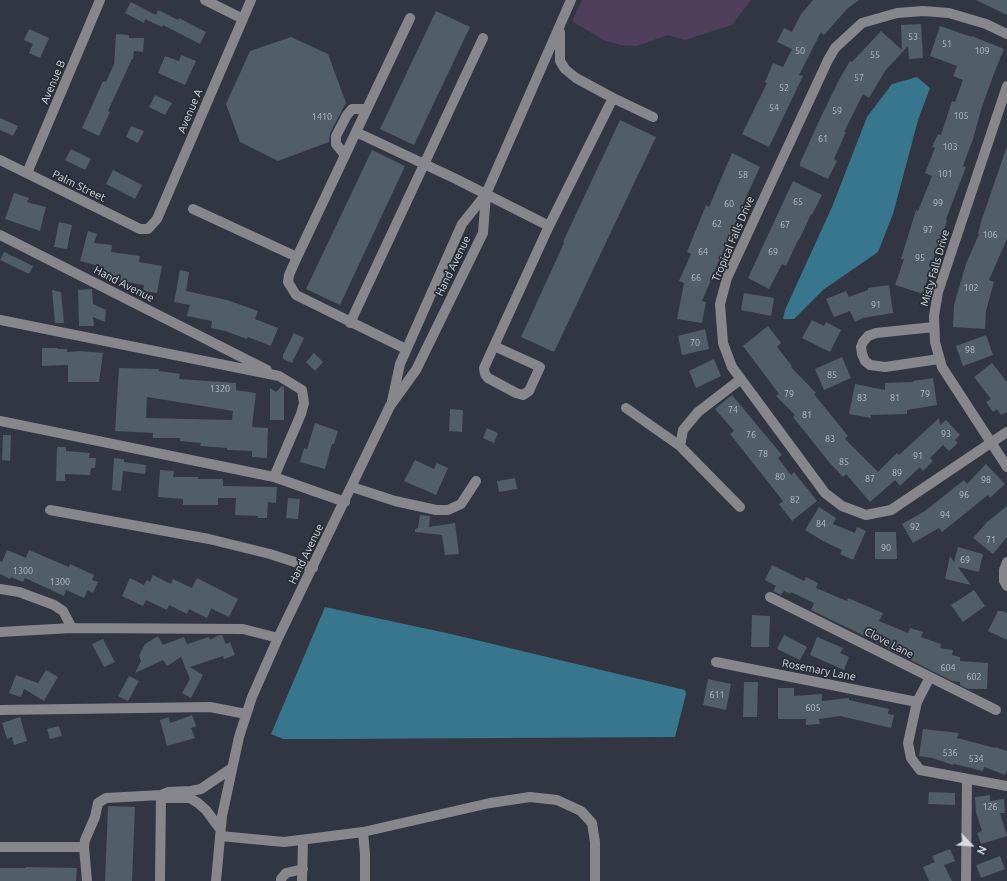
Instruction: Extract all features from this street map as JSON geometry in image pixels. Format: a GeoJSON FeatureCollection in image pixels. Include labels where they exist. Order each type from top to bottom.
{"type":"FeatureCollection","features":[{"type":"Feature","properties":{"kind":"street","name":"Avenue B"},"geometry":{"type":"LineString","coordinates":[[27,174],[100,0]]}},
{"type":"Feature","properties":{"kind":"street"},"geometry":{"type":"LineString","coordinates":[[205,0],[243,19]]}},
{"type":"Feature","properties":{"kind":"street","name":"Avenue A"},"geometry":{"type":"LineString","coordinates":[[148,229],[157,219],[251,0]]}},
{"type":"Feature","properties":{"kind":"street","name":"Hand Avenue"},"geometry":{"type":"LineString","coordinates":[[390,406],[400,364],[406,349],[462,224],[486,194],[571,0]]}},
{"type":"Feature","properties":{"kind":"street","name":"Tropical Falls Drive"},"geometry":{"type":"LineString","coordinates":[[1007,34],[986,24],[949,14],[923,11],[897,13],[862,23],[836,48],[828,60],[727,278],[720,304],[723,343],[732,367],[825,493],[842,506],[866,514],[891,510],[1007,432]]}},
{"type":"Feature","properties":{"kind":"street"},"geometry":{"type":"LineString","coordinates":[[406,349],[350,323],[296,295],[288,282],[296,257],[410,18]]}},
{"type":"Feature","properties":{"kind":"street"},"geometry":{"type":"LineString","coordinates":[[560,26],[560,61],[565,69],[576,78],[653,117]]}},
{"type":"Feature","properties":{"kind":"street"},"geometry":{"type":"LineString","coordinates":[[350,323],[483,38]]}},
{"type":"Feature","properties":{"kind":"street","name":"Misty Falls Drive"},"geometry":{"type":"LineString","coordinates":[[1007,86],[938,292],[934,316],[935,342],[942,367],[1007,467]]}},
{"type":"Feature","properties":{"kind":"street"},"geometry":{"type":"LineString","coordinates":[[494,346],[540,367],[529,391],[523,395],[516,393],[488,378],[485,374],[484,368],[494,346],[549,226],[613,98]]}},
{"type":"Feature","properties":{"kind":"street"},"geometry":{"type":"LineString","coordinates":[[345,155],[336,144],[336,136],[347,114],[352,109],[367,109]]}},
{"type":"Feature","properties":{"kind":"street"},"geometry":{"type":"LineString","coordinates":[[356,132],[549,226]]}},
{"type":"Feature","properties":{"kind":"street","name":"Palm Street"},"geometry":{"type":"LineString","coordinates":[[0,160],[140,229],[148,229]]}},
{"type":"Feature","properties":{"kind":"street","name":"Hand Avenue"},"geometry":{"type":"LineString","coordinates":[[216,881],[222,816],[239,737],[252,697],[278,638],[345,502],[390,406],[416,370],[483,232],[486,194]]}},
{"type":"Feature","properties":{"kind":"street"},"geometry":{"type":"LineString","coordinates":[[193,209],[296,257]]}},
{"type":"Feature","properties":{"kind":"street","name":"Hand Avenue"},"geometry":{"type":"LineString","coordinates":[[0,235],[279,376],[302,390],[304,403],[301,414],[274,477]]}},
{"type":"Feature","properties":{"kind":"street"},"geometry":{"type":"LineString","coordinates":[[0,320],[279,376]]}},
{"type":"Feature","properties":{"kind":"street"},"geometry":{"type":"LineString","coordinates":[[934,326],[876,333],[868,336],[862,342],[862,354],[865,361],[870,365],[885,367],[940,359]]}},
{"type":"Feature","properties":{"kind":"street"},"geometry":{"type":"LineString","coordinates":[[682,450],[682,430],[698,412],[740,379]]}},
{"type":"Feature","properties":{"kind":"street"},"geometry":{"type":"LineString","coordinates":[[626,408],[682,450],[740,507]]}},
{"type":"Feature","properties":{"kind":"street"},"geometry":{"type":"LineString","coordinates":[[0,421],[274,477],[345,502]]}},
{"type":"Feature","properties":{"kind":"street"},"geometry":{"type":"LineString","coordinates":[[352,487],[395,501],[436,510],[448,510],[461,504],[476,481]]}},
{"type":"Feature","properties":{"kind":"street"},"geometry":{"type":"LineString","coordinates":[[50,510],[209,539],[270,554],[313,568]]}},
{"type":"Feature","properties":{"kind":"street"},"geometry":{"type":"LineString","coordinates":[[1007,562],[1004,570],[1004,582],[1007,586]]}},
{"type":"Feature","properties":{"kind":"street"},"geometry":{"type":"LineString","coordinates":[[0,589],[19,592],[54,605],[63,611],[72,628]]}},
{"type":"Feature","properties":{"kind":"street","name":"Clove Lane"},"geometry":{"type":"LineString","coordinates":[[770,597],[996,710]]}},
{"type":"Feature","properties":{"kind":"street"},"geometry":{"type":"LineString","coordinates":[[0,632],[72,628],[243,629],[278,638]]}},
{"type":"Feature","properties":{"kind":"street","name":"Rosemary Lane"},"geometry":{"type":"LineString","coordinates":[[716,662],[917,702]]}},
{"type":"Feature","properties":{"kind":"street"},"geometry":{"type":"LineString","coordinates":[[930,677],[917,702],[908,744],[912,758],[920,770],[1007,786]]}},
{"type":"Feature","properties":{"kind":"street"},"geometry":{"type":"LineString","coordinates":[[0,710],[210,707],[246,714]]}},
{"type":"Feature","properties":{"kind":"street"},"geometry":{"type":"LineString","coordinates":[[87,881],[84,846],[95,817],[98,803],[106,798],[161,795],[168,792],[201,789],[232,768]]}},
{"type":"Feature","properties":{"kind":"street"},"geometry":{"type":"LineString","coordinates":[[966,881],[967,779]]}},
{"type":"Feature","properties":{"kind":"street"},"geometry":{"type":"LineString","coordinates":[[161,795],[167,798],[190,798],[198,803],[206,810],[220,833],[284,842],[363,832],[490,803],[530,797],[557,800],[581,810],[592,823],[595,842],[595,881]]}},
{"type":"Feature","properties":{"kind":"street"},"geometry":{"type":"LineString","coordinates":[[160,881],[161,795]]}},
{"type":"Feature","properties":{"kind":"street"},"geometry":{"type":"LineString","coordinates":[[363,832],[365,881]]}},
{"type":"Feature","properties":{"kind":"street"},"geometry":{"type":"LineString","coordinates":[[302,881],[303,840]]}},
{"type":"Feature","properties":{"kind":"street"},"geometry":{"type":"LineString","coordinates":[[0,847],[84,846]]}},
{"type":"Feature","properties":{"kind":"street"},"geometry":{"type":"LineString","coordinates":[[281,881],[286,873],[303,869]]}},
{"type":"Feature","properties":{"kind":"shaded area"},"geometry":{"type":"Polygon","coordinates":[[[582,0],[751,0],[732,25],[685,40],[668,35],[637,46],[621,45],[603,40],[572,21],[582,0]]]}},
{"type":"Feature","properties":{"kind":"water"},"geometry":{"type":"Polygon","coordinates":[[[917,77],[930,88],[918,120],[893,214],[878,252],[823,290],[794,319],[783,319],[785,310],[832,207],[867,117],[892,84],[917,77]]]}},
{"type":"Feature","properties":{"kind":"water"},"geometry":{"type":"Polygon","coordinates":[[[325,607],[451,634],[685,690],[686,694],[675,737],[283,739],[271,734],[325,607]]]}},
{"type":"Feature","properties":{"kind":"building"},"geometry":{"type":"Polygon","coordinates":[[[813,0],[859,0],[847,9],[824,35],[821,32],[799,75],[803,76],[769,147],[742,134],[767,83],[765,82],[773,63],[783,67],[792,49],[777,42],[784,28],[792,32],[801,14],[813,0]]]}},
{"type":"Feature","properties":{"kind":"building"},"geometry":{"type":"Polygon","coordinates":[[[976,0],[1007,0],[1007,15],[976,0]]]}},
{"type":"Feature","properties":{"kind":"building"},"geometry":{"type":"Polygon","coordinates":[[[131,2],[156,15],[158,10],[178,20],[179,18],[206,32],[200,44],[163,25],[162,27],[145,19],[144,23],[125,13],[131,2]]]}},
{"type":"Feature","properties":{"kind":"building"},"geometry":{"type":"Polygon","coordinates":[[[436,11],[470,27],[414,145],[380,129],[436,11]]]}},
{"type":"Feature","properties":{"kind":"building"},"geometry":{"type":"Polygon","coordinates":[[[921,24],[923,58],[909,59],[908,46],[885,71],[869,98],[863,94],[844,132],[846,132],[834,159],[837,161],[828,179],[800,166],[819,121],[850,61],[852,62],[881,31],[902,50],[901,25],[921,24]]]}},
{"type":"Feature","properties":{"kind":"building"},"geometry":{"type":"Polygon","coordinates":[[[940,26],[972,36],[1004,49],[981,110],[973,139],[963,166],[966,167],[946,219],[941,241],[939,241],[923,294],[895,285],[904,259],[901,259],[916,210],[918,211],[932,176],[925,173],[935,148],[932,147],[938,134],[941,135],[952,101],[955,102],[963,80],[953,76],[957,66],[930,56],[940,26]]]}},
{"type":"Feature","properties":{"kind":"building"},"geometry":{"type":"Polygon","coordinates":[[[29,29],[49,38],[40,58],[29,53],[33,44],[24,40],[29,29]]]}},
{"type":"Feature","properties":{"kind":"building"},"geometry":{"type":"Polygon","coordinates":[[[116,34],[129,35],[129,38],[144,38],[143,52],[134,51],[133,59],[108,111],[110,112],[99,136],[82,128],[103,81],[106,82],[114,64],[116,34]]]}},
{"type":"Feature","properties":{"kind":"building"},"geometry":{"type":"Polygon","coordinates":[[[291,37],[328,54],[346,103],[330,133],[329,142],[278,161],[240,142],[226,104],[250,51],[291,37]]]}},
{"type":"Feature","properties":{"kind":"building"},"geometry":{"type":"Polygon","coordinates":[[[181,55],[196,61],[185,85],[158,73],[165,56],[179,61],[181,55]]]}},
{"type":"Feature","properties":{"kind":"building"},"geometry":{"type":"Polygon","coordinates":[[[155,95],[172,103],[165,115],[149,107],[155,95]]]}},
{"type":"Feature","properties":{"kind":"building"},"geometry":{"type":"Polygon","coordinates":[[[0,118],[18,126],[13,136],[0,130],[0,118]]]}},
{"type":"Feature","properties":{"kind":"building"},"geometry":{"type":"Polygon","coordinates":[[[620,120],[656,137],[554,352],[521,337],[564,243],[563,242],[620,120]]]}},
{"type":"Feature","properties":{"kind":"building"},"geometry":{"type":"Polygon","coordinates":[[[131,126],[144,131],[138,143],[126,137],[131,126]]]}},
{"type":"Feature","properties":{"kind":"building"},"geometry":{"type":"Polygon","coordinates":[[[71,149],[91,159],[85,170],[65,160],[71,149]]]}},
{"type":"Feature","properties":{"kind":"building"},"geometry":{"type":"Polygon","coordinates":[[[1006,149],[1007,239],[989,280],[994,282],[986,311],[985,329],[953,327],[954,305],[966,264],[979,234],[982,219],[1006,149]]]}},
{"type":"Feature","properties":{"kind":"building"},"geometry":{"type":"Polygon","coordinates":[[[372,150],[405,166],[340,305],[306,289],[372,150]]]}},
{"type":"Feature","properties":{"kind":"building"},"geometry":{"type":"Polygon","coordinates":[[[732,153],[760,167],[702,301],[706,302],[702,323],[677,319],[684,283],[679,281],[691,254],[687,252],[706,205],[709,207],[732,153]]]}},
{"type":"Feature","properties":{"kind":"building"},"geometry":{"type":"Polygon","coordinates":[[[113,170],[142,185],[135,199],[106,184],[113,170]]]}},
{"type":"Feature","properties":{"kind":"building"},"geometry":{"type":"Polygon","coordinates":[[[793,181],[822,195],[812,215],[811,214],[786,266],[782,264],[769,289],[748,278],[793,181]]]}},
{"type":"Feature","properties":{"kind":"building"},"geometry":{"type":"Polygon","coordinates":[[[14,193],[29,198],[27,202],[46,207],[40,231],[5,219],[14,193]]]}},
{"type":"Feature","properties":{"kind":"building"},"geometry":{"type":"Polygon","coordinates":[[[59,222],[72,225],[67,249],[54,247],[59,222]]]}},
{"type":"Feature","properties":{"kind":"building"},"geometry":{"type":"Polygon","coordinates":[[[88,231],[97,234],[94,243],[112,245],[111,252],[140,256],[139,262],[162,266],[157,293],[143,291],[144,285],[120,281],[121,277],[101,274],[102,267],[80,261],[88,231]]]}},
{"type":"Feature","properties":{"kind":"building"},"geometry":{"type":"Polygon","coordinates":[[[4,252],[33,266],[29,274],[0,260],[4,252]]]}},
{"type":"Feature","properties":{"kind":"building"},"geometry":{"type":"Polygon","coordinates":[[[180,270],[189,272],[186,291],[227,300],[258,311],[255,319],[278,328],[271,346],[248,337],[247,339],[225,331],[211,328],[212,321],[187,316],[190,305],[174,302],[180,270]]]}},
{"type":"Feature","properties":{"kind":"building"},"geometry":{"type":"Polygon","coordinates":[[[889,285],[893,313],[863,318],[855,322],[850,311],[834,317],[826,299],[846,291],[849,297],[868,290],[868,288],[889,285]]]}},
{"type":"Feature","properties":{"kind":"building"},"geometry":{"type":"Polygon","coordinates":[[[92,289],[93,304],[106,310],[105,322],[93,317],[94,326],[79,326],[78,290],[92,289]]]}},
{"type":"Feature","properties":{"kind":"building"},"geometry":{"type":"Polygon","coordinates":[[[52,290],[61,292],[64,323],[55,323],[52,290]]]}},
{"type":"Feature","properties":{"kind":"building"},"geometry":{"type":"Polygon","coordinates":[[[744,293],[774,298],[771,316],[741,310],[744,293]]]}},
{"type":"Feature","properties":{"kind":"building"},"geometry":{"type":"Polygon","coordinates":[[[812,320],[824,326],[826,322],[841,330],[830,352],[802,338],[812,320]]]}},
{"type":"Feature","properties":{"kind":"building"},"geometry":{"type":"Polygon","coordinates":[[[768,326],[781,343],[777,347],[792,366],[791,367],[816,393],[814,394],[848,436],[845,439],[878,472],[897,453],[899,455],[939,418],[940,425],[946,420],[960,435],[955,440],[958,443],[949,451],[943,445],[930,458],[933,461],[923,471],[920,467],[900,486],[895,480],[870,502],[846,474],[843,477],[829,462],[793,417],[795,415],[776,396],[779,394],[743,346],[768,326]]]}},
{"type":"Feature","properties":{"kind":"building"},"geometry":{"type":"Polygon","coordinates":[[[705,329],[709,349],[682,355],[678,336],[705,329]]]}},
{"type":"Feature","properties":{"kind":"building"},"geometry":{"type":"Polygon","coordinates":[[[294,333],[304,338],[292,363],[283,359],[283,355],[294,333]]]}},
{"type":"Feature","properties":{"kind":"building"},"geometry":{"type":"Polygon","coordinates":[[[986,335],[993,355],[963,366],[956,346],[986,335]]]}},
{"type":"Feature","properties":{"kind":"building"},"geometry":{"type":"Polygon","coordinates":[[[42,348],[67,349],[67,352],[80,351],[103,353],[99,382],[68,382],[68,365],[42,366],[42,348]]]}},
{"type":"Feature","properties":{"kind":"building"},"geometry":{"type":"Polygon","coordinates":[[[314,353],[323,362],[315,371],[306,362],[314,353]]]}},
{"type":"Feature","properties":{"kind":"building"},"geometry":{"type":"Polygon","coordinates":[[[842,357],[851,378],[824,390],[815,369],[842,357]]]}},
{"type":"Feature","properties":{"kind":"building"},"geometry":{"type":"Polygon","coordinates":[[[714,359],[721,376],[696,388],[689,371],[714,359]]]}},
{"type":"Feature","properties":{"kind":"building"},"geometry":{"type":"Polygon","coordinates":[[[992,363],[1007,382],[1007,412],[1001,415],[997,409],[993,412],[986,402],[991,399],[974,377],[992,363]]]}},
{"type":"Feature","properties":{"kind":"building"},"geometry":{"type":"Polygon","coordinates":[[[119,368],[159,369],[159,371],[180,374],[179,379],[236,383],[236,390],[256,393],[252,427],[268,428],[267,458],[252,457],[252,451],[227,450],[227,448],[200,446],[201,443],[180,441],[180,438],[153,438],[153,433],[115,431],[119,368]],[[147,397],[146,418],[232,420],[233,411],[147,397]]]}},
{"type":"Feature","properties":{"kind":"building"},"geometry":{"type":"Polygon","coordinates":[[[933,378],[937,405],[907,410],[907,414],[871,415],[871,418],[849,414],[855,384],[885,390],[885,383],[913,382],[933,378]]]}},
{"type":"Feature","properties":{"kind":"building"},"geometry":{"type":"Polygon","coordinates":[[[282,386],[284,387],[284,420],[270,420],[270,388],[276,392],[282,386]]]}},
{"type":"Feature","properties":{"kind":"building"},"geometry":{"type":"Polygon","coordinates":[[[732,395],[782,455],[778,458],[791,475],[794,472],[817,501],[792,521],[779,504],[783,501],[730,434],[734,431],[715,409],[732,395]]]}},
{"type":"Feature","properties":{"kind":"building"},"geometry":{"type":"Polygon","coordinates":[[[450,409],[463,410],[462,432],[449,431],[450,409]]]}},
{"type":"Feature","properties":{"kind":"building"},"geometry":{"type":"Polygon","coordinates":[[[315,423],[338,431],[334,444],[332,444],[325,469],[300,462],[304,448],[307,449],[315,423]]]}},
{"type":"Feature","properties":{"kind":"building"},"geometry":{"type":"Polygon","coordinates":[[[487,428],[498,433],[494,443],[483,438],[487,428]]]}},
{"type":"Feature","properties":{"kind":"building"},"geometry":{"type":"Polygon","coordinates":[[[3,435],[11,435],[10,461],[2,460],[3,435]]]}},
{"type":"Feature","properties":{"kind":"building"},"geometry":{"type":"Polygon","coordinates":[[[57,447],[66,447],[66,451],[90,453],[89,458],[96,458],[95,468],[91,468],[90,475],[65,474],[65,481],[56,481],[57,447]]]}},
{"type":"Feature","properties":{"kind":"building"},"geometry":{"type":"Polygon","coordinates":[[[114,458],[124,459],[124,462],[146,465],[145,474],[123,471],[121,491],[112,490],[114,458]]]}},
{"type":"Feature","properties":{"kind":"building"},"geometry":{"type":"Polygon","coordinates":[[[415,460],[434,469],[437,463],[448,468],[436,495],[404,481],[415,460]]]}},
{"type":"Feature","properties":{"kind":"building"},"geometry":{"type":"Polygon","coordinates":[[[986,464],[1005,484],[990,498],[988,495],[942,532],[939,528],[913,543],[902,524],[925,511],[964,480],[967,484],[986,464]]]}},
{"type":"Feature","properties":{"kind":"building"},"geometry":{"type":"Polygon","coordinates":[[[160,470],[174,471],[173,477],[223,479],[223,486],[277,487],[276,503],[268,502],[267,518],[235,515],[236,498],[218,498],[218,505],[183,505],[183,499],[158,497],[160,470]]]}},
{"type":"Feature","properties":{"kind":"building"},"geometry":{"type":"Polygon","coordinates":[[[515,478],[517,489],[499,492],[497,481],[515,478]]]}},
{"type":"Feature","properties":{"kind":"building"},"geometry":{"type":"Polygon","coordinates":[[[288,498],[300,499],[298,519],[286,518],[288,498]]]}},
{"type":"Feature","properties":{"kind":"building"},"geometry":{"type":"Polygon","coordinates":[[[1007,506],[1007,537],[993,554],[973,538],[987,522],[1007,506]]]}},
{"type":"Feature","properties":{"kind":"building"},"geometry":{"type":"Polygon","coordinates":[[[819,507],[836,518],[833,524],[855,533],[857,527],[866,531],[853,560],[840,554],[842,550],[805,530],[819,507]]]}},
{"type":"Feature","properties":{"kind":"building"},"geometry":{"type":"Polygon","coordinates":[[[420,515],[430,516],[429,527],[455,523],[459,554],[445,555],[442,535],[415,532],[415,529],[418,528],[420,515]]]}},
{"type":"Feature","properties":{"kind":"building"},"geometry":{"type":"Polygon","coordinates":[[[875,532],[896,532],[897,559],[875,559],[875,532]]]}},
{"type":"Feature","properties":{"kind":"building"},"geometry":{"type":"Polygon","coordinates":[[[958,547],[983,554],[979,572],[958,567],[971,585],[945,579],[950,556],[954,562],[958,547]]]}},
{"type":"Feature","properties":{"kind":"building"},"geometry":{"type":"Polygon","coordinates":[[[7,550],[26,558],[29,550],[69,567],[70,564],[94,575],[92,580],[98,582],[93,593],[88,590],[84,598],[66,590],[64,596],[25,578],[23,582],[11,577],[10,579],[0,574],[0,561],[2,562],[7,550]]]}},
{"type":"Feature","properties":{"kind":"building"},"geometry":{"type":"Polygon","coordinates":[[[772,565],[804,581],[806,577],[818,583],[816,588],[847,601],[848,598],[883,613],[879,621],[908,633],[910,628],[923,632],[921,637],[941,644],[940,648],[953,650],[952,655],[960,657],[960,661],[988,663],[987,689],[968,689],[960,685],[960,682],[952,681],[811,610],[814,603],[791,592],[790,594],[784,591],[781,595],[773,591],[776,586],[765,580],[772,565]]]}},
{"type":"Feature","properties":{"kind":"building"},"geometry":{"type":"Polygon","coordinates":[[[153,575],[171,584],[173,579],[192,588],[197,578],[238,599],[229,617],[210,608],[211,609],[207,618],[189,609],[187,614],[169,605],[167,610],[146,600],[143,606],[122,596],[130,578],[144,585],[147,580],[150,582],[153,575]]]}},
{"type":"Feature","properties":{"kind":"building"},"geometry":{"type":"Polygon","coordinates":[[[974,590],[985,606],[963,622],[951,605],[974,590]]]}},
{"type":"Feature","properties":{"kind":"building"},"geometry":{"type":"Polygon","coordinates":[[[998,611],[1007,613],[1007,640],[988,631],[998,611]]]}},
{"type":"Feature","properties":{"kind":"building"},"geometry":{"type":"Polygon","coordinates":[[[752,615],[770,616],[769,647],[751,647],[752,615]]]}},
{"type":"Feature","properties":{"kind":"building"},"geometry":{"type":"Polygon","coordinates":[[[222,635],[226,644],[230,642],[235,655],[224,659],[223,656],[190,667],[203,675],[191,698],[182,693],[190,679],[181,657],[167,666],[163,660],[135,673],[141,661],[139,656],[145,644],[158,636],[163,645],[184,637],[187,644],[209,637],[210,640],[222,635]]]}},
{"type":"Feature","properties":{"kind":"building"},"geometry":{"type":"Polygon","coordinates":[[[784,635],[807,647],[800,660],[777,649],[784,635]]]}},
{"type":"Feature","properties":{"kind":"building"},"geometry":{"type":"Polygon","coordinates":[[[817,637],[843,648],[840,653],[849,657],[844,670],[810,655],[817,637]]]}},
{"type":"Feature","properties":{"kind":"building"},"geometry":{"type":"Polygon","coordinates":[[[103,639],[115,662],[104,667],[92,644],[103,639]]]}},
{"type":"Feature","properties":{"kind":"building"},"geometry":{"type":"Polygon","coordinates":[[[46,670],[58,677],[44,701],[24,689],[21,697],[9,693],[16,675],[38,683],[46,670]]]}},
{"type":"Feature","properties":{"kind":"building"},"geometry":{"type":"Polygon","coordinates":[[[129,676],[139,681],[128,701],[118,696],[129,676]]]}},
{"type":"Feature","properties":{"kind":"building"},"geometry":{"type":"Polygon","coordinates":[[[708,679],[731,684],[726,710],[703,705],[708,679]]]}},
{"type":"Feature","properties":{"kind":"building"},"geometry":{"type":"Polygon","coordinates":[[[744,682],[758,682],[757,717],[743,717],[744,682]]]}},
{"type":"Feature","properties":{"kind":"building"},"geometry":{"type":"Polygon","coordinates":[[[778,688],[794,688],[794,696],[822,694],[822,701],[849,698],[849,700],[889,709],[888,714],[894,715],[891,728],[840,716],[819,719],[820,724],[806,725],[806,719],[778,719],[778,688]]]}},
{"type":"Feature","properties":{"kind":"building"},"geometry":{"type":"Polygon","coordinates":[[[192,715],[196,726],[191,728],[195,738],[167,746],[160,720],[169,717],[170,723],[192,715]]]}},
{"type":"Feature","properties":{"kind":"building"},"geometry":{"type":"Polygon","coordinates":[[[20,717],[27,741],[14,745],[12,737],[7,739],[2,723],[20,717]]]}},
{"type":"Feature","properties":{"kind":"building"},"geometry":{"type":"Polygon","coordinates":[[[59,726],[62,736],[50,739],[47,729],[59,726]]]}},
{"type":"Feature","properties":{"kind":"building"},"geometry":{"type":"Polygon","coordinates":[[[923,729],[959,733],[957,738],[1007,751],[1007,770],[1005,775],[984,767],[983,771],[919,756],[923,729]]]}},
{"type":"Feature","properties":{"kind":"building"},"geometry":{"type":"Polygon","coordinates":[[[929,792],[955,793],[955,805],[928,804],[929,792]]]}},
{"type":"Feature","properties":{"kind":"building"},"geometry":{"type":"Polygon","coordinates":[[[990,795],[990,801],[1004,799],[1005,813],[1000,813],[1007,836],[981,844],[977,833],[982,831],[976,812],[975,797],[990,795]]]}},
{"type":"Feature","properties":{"kind":"building"},"geometry":{"type":"Polygon","coordinates":[[[108,806],[135,807],[132,881],[105,881],[108,806]]]}},
{"type":"Feature","properties":{"kind":"building"},"geometry":{"type":"Polygon","coordinates":[[[950,849],[955,861],[944,865],[952,881],[929,881],[923,867],[935,862],[932,856],[950,849]]]}},
{"type":"Feature","properties":{"kind":"building"},"geometry":{"type":"Polygon","coordinates":[[[1000,856],[1005,869],[981,878],[976,865],[1000,856]]]}},
{"type":"Feature","properties":{"kind":"building"},"geometry":{"type":"Polygon","coordinates":[[[0,868],[77,868],[76,881],[0,881],[0,868]]]}}]}
